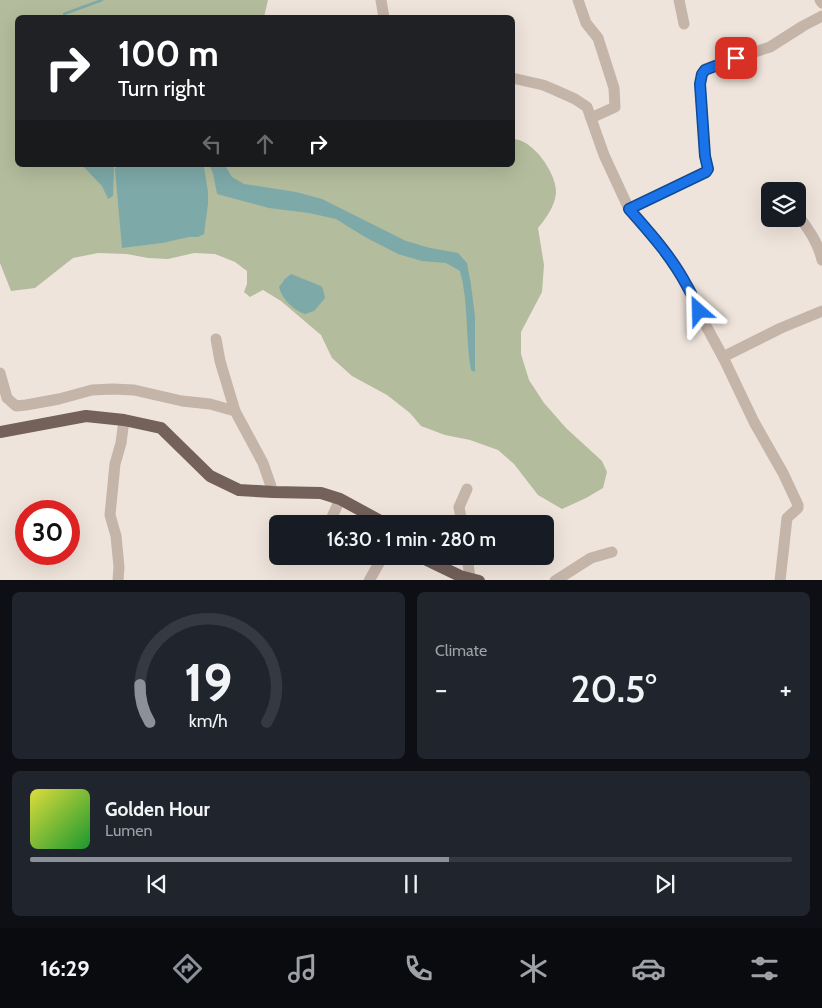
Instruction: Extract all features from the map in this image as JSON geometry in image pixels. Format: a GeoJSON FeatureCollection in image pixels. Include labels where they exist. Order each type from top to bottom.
{"type":"FeatureCollection","features":[{"type":"Feature","properties":{"kind":"main road"},"geometry":{"type":"LineString","coordinates":[[0,432],[86,416],[124,420],[161,428],[210,476],[239,490],[321,493],[340,499],[369,515]]}},
{"type":"Feature","properties":{"kind":"main road"},"geometry":{"type":"LineString","coordinates":[[437,565],[460,576],[475,579]]}},
{"type":"Feature","properties":{"kind":"street"},"geometry":{"type":"LineString","coordinates":[[381,0],[384,15]]}},
{"type":"Feature","properties":{"kind":"street"},"geometry":{"type":"LineString","coordinates":[[578,0],[586,23],[598,38],[614,88],[615,107],[591,118]]}},
{"type":"Feature","properties":{"kind":"street"},"geometry":{"type":"LineString","coordinates":[[678,0],[684,24]]}},
{"type":"Feature","properties":{"kind":"street"},"geometry":{"type":"LineString","coordinates":[[629,209],[706,172],[708,169],[705,156],[700,84],[705,70],[770,47],[822,16]]}},
{"type":"Feature","properties":{"kind":"street"},"geometry":{"type":"LineString","coordinates":[[515,79],[543,86],[575,99],[587,107],[604,155],[629,209],[658,242],[687,285],[705,324],[724,357],[754,422],[783,473],[798,505],[798,508],[787,518],[780,580]]}},
{"type":"Feature","properties":{"kind":"street"},"geometry":{"type":"LineString","coordinates":[[806,226],[820,250],[822,260]]}},
{"type":"Feature","properties":{"kind":"street"},"geometry":{"type":"LineString","coordinates":[[724,357],[781,328],[822,311]]}},
{"type":"Feature","properties":{"kind":"street"},"geometry":{"type":"LineString","coordinates":[[216,339],[220,361],[235,411],[263,463],[273,492]]}},
{"type":"Feature","properties":{"kind":"street"},"geometry":{"type":"LineString","coordinates":[[0,373],[6,398],[16,406],[59,399],[92,390],[112,389],[134,390],[182,401],[210,404],[235,411]]}},
{"type":"Feature","properties":{"kind":"street"},"geometry":{"type":"LineString","coordinates":[[118,580],[119,567],[116,536],[110,514],[115,464],[121,443],[124,420]]}},
{"type":"Feature","properties":{"kind":"street"},"geometry":{"type":"LineString","coordinates":[[460,515],[459,507],[467,489]]}},
{"type":"Feature","properties":{"kind":"street"},"geometry":{"type":"LineString","coordinates":[[333,515],[340,499]]}},
{"type":"Feature","properties":{"kind":"street"},"geometry":{"type":"LineString","coordinates":[[555,580],[590,558],[612,552]]}},
{"type":"Feature","properties":{"kind":"street"},"geometry":{"type":"LineString","coordinates":[[369,580],[377,565]]}},
{"type":"Feature","properties":{"kind":"street"},"geometry":{"type":"LineString","coordinates":[[470,565],[475,579]]}},
{"type":"Feature","properties":{"kind":"green space"},"geometry":{"type":"Polygon","coordinates":[[[0,0],[268,0],[264,15],[15,15],[15,167],[515,167],[515,140],[521,141],[536,151],[542,159],[553,177],[556,193],[552,207],[538,228],[544,265],[542,292],[521,332],[521,354],[529,380],[544,403],[566,428],[602,461],[607,472],[603,488],[562,509],[538,495],[514,464],[498,450],[421,426],[410,413],[387,395],[352,376],[332,358],[321,335],[281,301],[263,290],[250,297],[244,292],[247,284],[247,271],[235,262],[215,254],[194,253],[168,259],[98,253],[73,258],[35,288],[11,291],[0,263],[0,0]]]}},
{"type":"Feature","properties":{"kind":"water"},"geometry":{"type":"Polygon","coordinates":[[[84,167],[114,167],[113,196],[108,199],[102,186],[84,167]]]}},
{"type":"Feature","properties":{"kind":"water"},"geometry":{"type":"Polygon","coordinates":[[[116,167],[204,167],[208,204],[204,234],[198,237],[122,248],[116,167]]]}},
{"type":"Feature","properties":{"kind":"water"},"geometry":{"type":"Polygon","coordinates":[[[210,167],[226,167],[232,177],[244,184],[296,192],[322,199],[406,241],[458,253],[467,263],[471,285],[475,317],[475,372],[471,370],[465,295],[460,271],[446,263],[422,261],[398,254],[336,219],[309,213],[269,208],[217,194],[210,167]]]}},
{"type":"Feature","properties":{"kind":"water"},"geometry":{"type":"Polygon","coordinates":[[[291,274],[321,286],[323,289],[325,298],[314,311],[305,314],[296,310],[283,296],[279,287],[291,274]]]}},
{"type":"Feature","properties":{"kind":"waterway"},"geometry":{"type":"LineString","coordinates":[[64,14],[102,0]]}},
{"type":"Feature","properties":{"kind":"route"},"geometry":{"type":"LineString","coordinates":[[699,311],[687,285],[658,242],[629,209],[706,172],[708,169],[705,156],[700,84],[702,74],[705,70],[736,58]]}}]}
